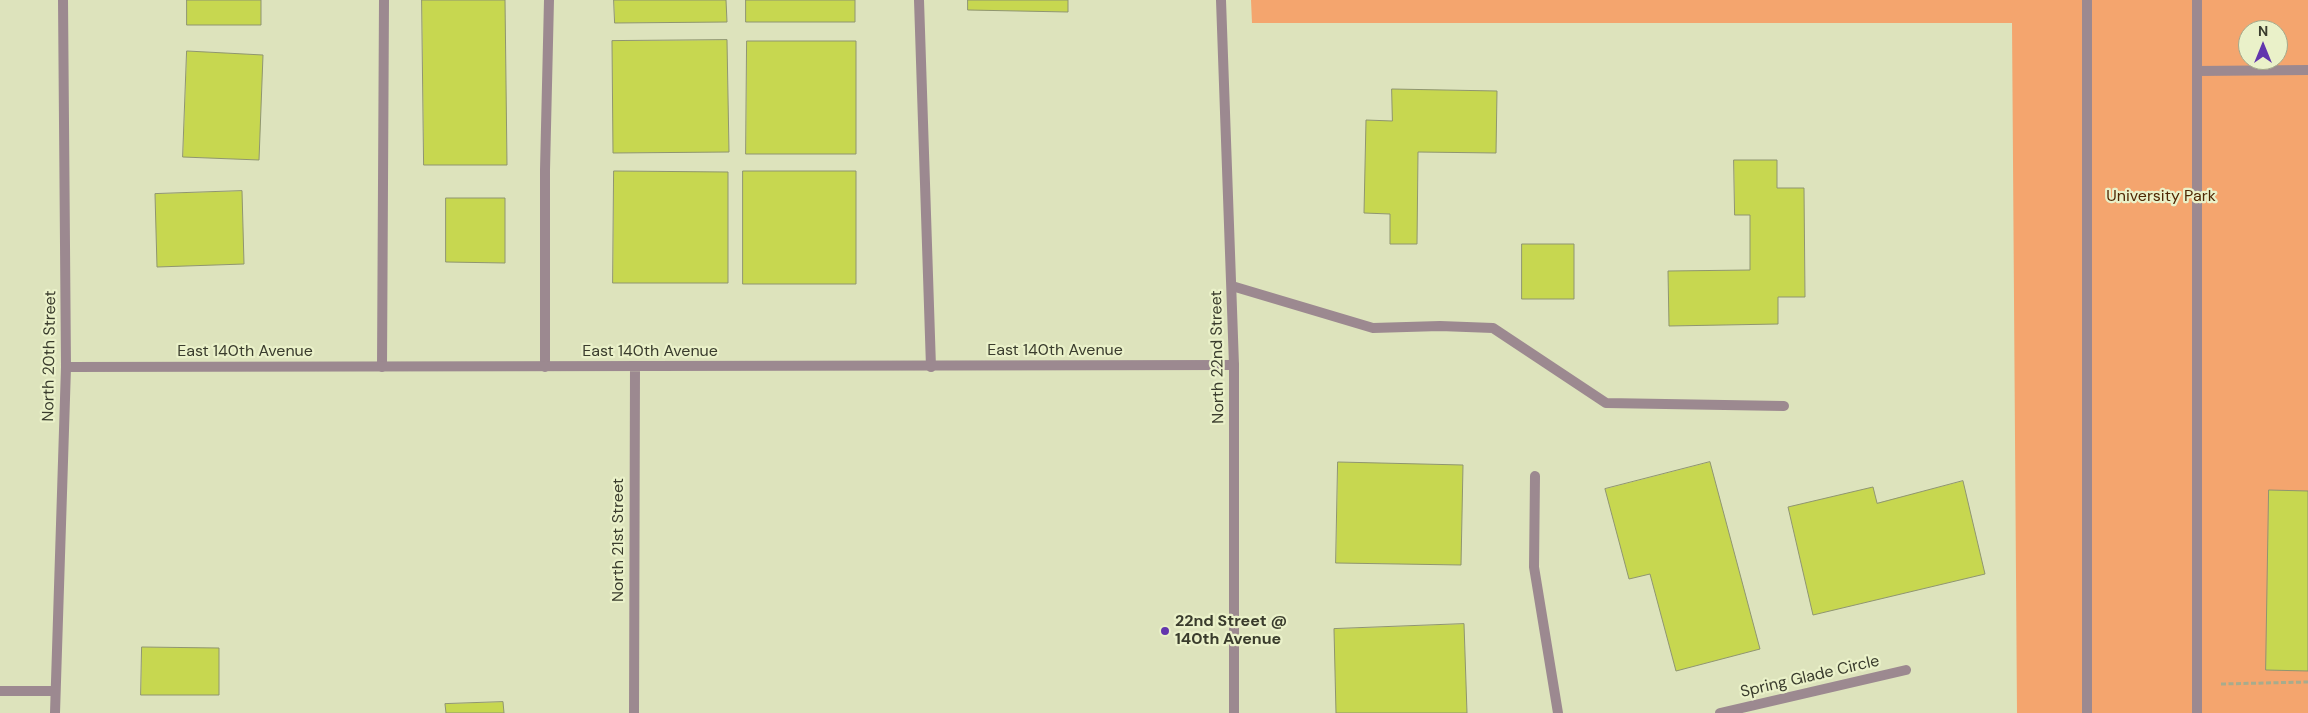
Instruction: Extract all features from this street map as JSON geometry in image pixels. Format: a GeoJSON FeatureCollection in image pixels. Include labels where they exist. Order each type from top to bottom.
{"type":"FeatureCollection","features":[{"type":"Feature","properties":{"kind":"street","name":"North 20th Street"},"geometry":{"type":"LineString","coordinates":[[55,713],[66,367],[63,0]]}},
{"type":"Feature","properties":{"kind":"street"},"geometry":{"type":"LineString","coordinates":[[382,367],[384,0]]}},
{"type":"Feature","properties":{"kind":"street"},"geometry":{"type":"LineString","coordinates":[[545,367],[545,170],[549,0]]}},
{"type":"Feature","properties":{"kind":"street"},"geometry":{"type":"LineString","coordinates":[[919,0],[931,367]]}},
{"type":"Feature","properties":{"kind":"street","name":"North 22nd Street"},"geometry":{"type":"LineString","coordinates":[[1221,0],[1234,365],[1234,713]]}},
{"type":"Feature","properties":{"kind":"street"},"geometry":{"type":"LineString","coordinates":[[2087,0],[2087,713]]}},
{"type":"Feature","properties":{"kind":"street"},"geometry":{"type":"LineString","coordinates":[[2197,0],[2197,713]]}},
{"type":"Feature","properties":{"kind":"street"},"geometry":{"type":"LineString","coordinates":[[2197,71],[2308,70]]}},
{"type":"Feature","properties":{"kind":"street"},"geometry":{"type":"LineString","coordinates":[[1232,286],[1373,328],[1440,326],[1493,328],[1606,402],[1784,406]]}},
{"type":"Feature","properties":{"kind":"street","name":"East 140th Avenue"},"geometry":{"type":"LineString","coordinates":[[66,367],[1234,365]]}},
{"type":"Feature","properties":{"kind":"street","name":"North 21st Street"},"geometry":{"type":"LineString","coordinates":[[634,713],[635,367]]}},
{"type":"Feature","properties":{"kind":"street"},"geometry":{"type":"LineString","coordinates":[[1535,476],[1534,567],[1558,713]]}},
{"type":"Feature","properties":{"kind":"street","name":"Spring Glade Circle"},"geometry":{"type":"LineString","coordinates":[[1720,713],[1906,670]]}},
{"type":"Feature","properties":{"kind":"street"},"geometry":{"type":"LineString","coordinates":[[0,691],[55,691]]}},
{"type":"Feature","properties":{"kind":"path"},"geometry":{"type":"LineString","coordinates":[[2197,684],[2308,682]]}},
{"type":"Feature","properties":{"kind":"green space","name":"University Park"},"geometry":{"type":"Polygon","coordinates":[[[1251,0],[2308,0],[2308,713],[2017,713],[2012,23],[1252,23],[1251,0]]]}},
{"type":"Feature","properties":{"kind":"building"},"geometry":{"type":"Polygon","coordinates":[[[187,0],[261,0],[261,25],[187,25],[187,0]]]}},
{"type":"Feature","properties":{"kind":"building"},"geometry":{"type":"Polygon","coordinates":[[[422,0],[505,0],[507,165],[424,165],[422,0]]]}},
{"type":"Feature","properties":{"kind":"building"},"geometry":{"type":"Polygon","coordinates":[[[614,0],[726,0],[727,22],[615,23],[614,0]]]}},
{"type":"Feature","properties":{"kind":"building"},"geometry":{"type":"Polygon","coordinates":[[[746,0],[855,0],[855,22],[746,22],[746,0]]]}},
{"type":"Feature","properties":{"kind":"building"},"geometry":{"type":"Polygon","coordinates":[[[968,0],[1068,0],[1068,12],[968,10],[968,0]]]}},
{"type":"Feature","properties":{"kind":"building"},"geometry":{"type":"Polygon","coordinates":[[[727,40],[729,152],[613,153],[612,41],[727,40]]]}},
{"type":"Feature","properties":{"kind":"building"},"geometry":{"type":"Polygon","coordinates":[[[747,41],[856,41],[856,154],[746,154],[747,41]]]}},
{"type":"Feature","properties":{"kind":"building"},"geometry":{"type":"Polygon","coordinates":[[[187,51],[263,55],[259,160],[183,157],[187,51]]]}},
{"type":"Feature","properties":{"kind":"building"},"geometry":{"type":"Polygon","coordinates":[[[1392,89],[1497,91],[1496,153],[1418,152],[1417,244],[1390,244],[1390,214],[1364,213],[1366,120],[1392,121],[1392,89]]]}},
{"type":"Feature","properties":{"kind":"building"},"geometry":{"type":"Polygon","coordinates":[[[1734,160],[1777,160],[1777,188],[1804,188],[1805,297],[1778,297],[1778,324],[1669,326],[1668,271],[1750,270],[1750,215],[1735,215],[1734,160]]]}},
{"type":"Feature","properties":{"kind":"building"},"geometry":{"type":"Polygon","coordinates":[[[614,171],[728,172],[728,283],[613,283],[614,171]]]}},
{"type":"Feature","properties":{"kind":"building"},"geometry":{"type":"Polygon","coordinates":[[[743,171],[856,171],[856,284],[743,284],[743,171]]]}},
{"type":"Feature","properties":{"kind":"building"},"geometry":{"type":"Polygon","coordinates":[[[242,191],[244,264],[157,267],[155,194],[242,191]]]}},
{"type":"Feature","properties":{"kind":"building"},"geometry":{"type":"Polygon","coordinates":[[[446,198],[505,198],[505,263],[446,262],[446,198]]]}},
{"type":"Feature","properties":{"kind":"building"},"geometry":{"type":"Polygon","coordinates":[[[1522,244],[1574,244],[1574,299],[1522,299],[1522,244]]]}},
{"type":"Feature","properties":{"kind":"building"},"geometry":{"type":"Polygon","coordinates":[[[1338,462],[1463,465],[1461,565],[1336,563],[1338,462]]]}},
{"type":"Feature","properties":{"kind":"building"},"geometry":{"type":"Polygon","coordinates":[[[1710,462],[1760,649],[1676,671],[1650,574],[1629,579],[1605,489],[1710,462]]]}},
{"type":"Feature","properties":{"kind":"building"},"geometry":{"type":"Polygon","coordinates":[[[1963,481],[1985,574],[1813,615],[1788,507],[1873,487],[1877,503],[1963,481]]]}},
{"type":"Feature","properties":{"kind":"building"},"geometry":{"type":"Polygon","coordinates":[[[2269,490],[2308,491],[2308,671],[2266,670],[2269,490]]]}},
{"type":"Feature","properties":{"kind":"building"},"geometry":{"type":"Polygon","coordinates":[[[1464,624],[1467,713],[1336,713],[1334,629],[1464,624]]]}},
{"type":"Feature","properties":{"kind":"building"},"geometry":{"type":"Polygon","coordinates":[[[142,647],[219,648],[219,695],[141,695],[142,647]]]}},
{"type":"Feature","properties":{"kind":"building"},"geometry":{"type":"Polygon","coordinates":[[[503,702],[504,713],[446,713],[445,704],[503,702]]]}},
{"type":"Feature","properties":{"kind":"place","name":"22nd Street @ 140th Avenue"},"geometry":{"type":"Point","coordinates":[1165,631]}}]}
